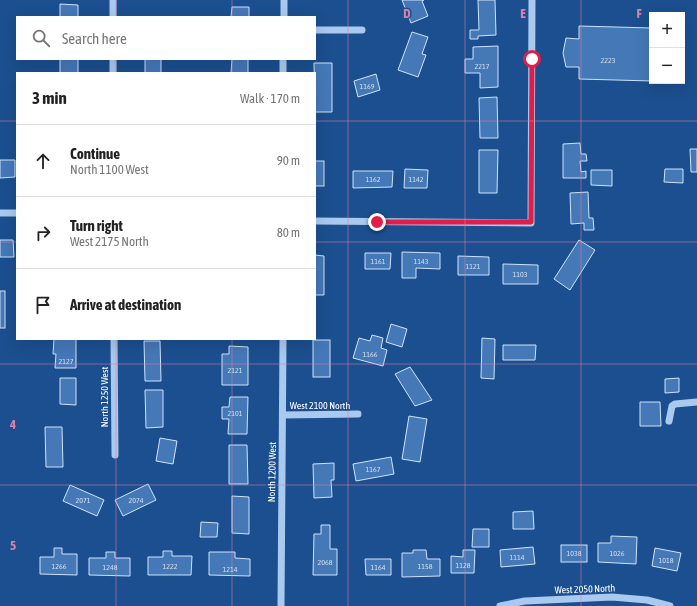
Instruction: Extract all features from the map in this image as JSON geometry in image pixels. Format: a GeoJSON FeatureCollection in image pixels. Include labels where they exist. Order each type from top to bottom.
{"type":"FeatureCollection","features":[{"type":"Feature","properties":{"kind":"street"},"geometry":{"type":"LineString","coordinates":[[113,0],[113,16]]}},
{"type":"Feature","properties":{"kind":"street"},"geometry":{"type":"LineString","coordinates":[[284,0],[284,16]]}},
{"type":"Feature","properties":{"kind":"street"},"geometry":{"type":"LineString","coordinates":[[316,221],[531,222],[532,0]]}},
{"type":"Feature","properties":{"kind":"street"},"geometry":{"type":"LineString","coordinates":[[316,30],[362,30]]}},
{"type":"Feature","properties":{"kind":"street"},"geometry":{"type":"LineString","coordinates":[[113,60],[113,72]]}},
{"type":"Feature","properties":{"kind":"street"},"geometry":{"type":"LineString","coordinates":[[283,60],[283,72]]}},
{"type":"Feature","properties":{"kind":"street"},"geometry":{"type":"LineString","coordinates":[[0,214],[16,213]]}},
{"type":"Feature","properties":{"kind":"street","name":"North 1250 West"},"geometry":{"type":"LineString","coordinates":[[114,340],[115,455]]}},
{"type":"Feature","properties":{"kind":"street","name":"North 1200 West"},"geometry":{"type":"LineString","coordinates":[[281,606],[283,340]]}},
{"type":"Feature","properties":{"kind":"street"},"geometry":{"type":"LineString","coordinates":[[669,421],[672,406],[675,404],[697,402]]}},
{"type":"Feature","properties":{"kind":"street","name":"West 2100 North"},"geometry":{"type":"LineString","coordinates":[[283,415],[358,414]]}},
{"type":"Feature","properties":{"kind":"street","name":"West 2050 North"},"geometry":{"type":"LineString","coordinates":[[500,606],[612,597],[647,600],[670,606]]}},
{"type":"Feature","properties":{"kind":"building"},"geometry":{"type":"Polygon","coordinates":[[[402,0],[424,0],[422,1],[428,16],[411,23],[402,0]]]}},
{"type":"Feature","properties":{"kind":"building"},"geometry":{"type":"Polygon","coordinates":[[[478,0],[495,0],[496,35],[478,36],[478,39],[470,39],[470,30],[479,30],[478,0]]]}},
{"type":"Feature","properties":{"kind":"building"},"geometry":{"type":"Polygon","coordinates":[[[60,4],[78,5],[78,16],[60,16],[60,4]]]}},
{"type":"Feature","properties":{"kind":"building"},"geometry":{"type":"Polygon","coordinates":[[[232,7],[249,7],[249,16],[231,16],[232,7]]]}},
{"type":"Feature","properties":{"kind":"building"},"geometry":{"type":"Polygon","coordinates":[[[579,26],[649,28],[649,81],[579,79],[579,67],[566,67],[563,53],[566,38],[579,39],[579,26]]]}},
{"type":"Feature","properties":{"kind":"building"},"geometry":{"type":"Polygon","coordinates":[[[412,32],[428,37],[422,54],[426,55],[418,77],[398,70],[412,32]]]}},
{"type":"Feature","properties":{"kind":"building"},"geometry":{"type":"Polygon","coordinates":[[[498,46],[498,87],[480,88],[480,73],[465,73],[465,59],[473,59],[473,47],[498,46]]]}},
{"type":"Feature","properties":{"kind":"building"},"geometry":{"type":"Polygon","coordinates":[[[60,60],[78,60],[78,72],[60,72],[60,60]]]}},
{"type":"Feature","properties":{"kind":"building"},"geometry":{"type":"Polygon","coordinates":[[[145,60],[161,60],[161,72],[145,72],[145,60]]]}},
{"type":"Feature","properties":{"kind":"building"},"geometry":{"type":"Polygon","coordinates":[[[232,60],[248,60],[248,72],[231,72],[232,60]]]}},
{"type":"Feature","properties":{"kind":"building"},"geometry":{"type":"Polygon","coordinates":[[[314,63],[332,63],[332,112],[316,112],[316,72],[314,72],[314,63]]]}},
{"type":"Feature","properties":{"kind":"building"},"geometry":{"type":"Polygon","coordinates":[[[376,74],[380,90],[358,97],[354,81],[376,74]]]}},
{"type":"Feature","properties":{"kind":"building"},"geometry":{"type":"Polygon","coordinates":[[[497,97],[498,138],[480,138],[479,98],[497,97]]]}},
{"type":"Feature","properties":{"kind":"building"},"geometry":{"type":"Polygon","coordinates":[[[580,143],[581,154],[586,154],[587,161],[580,161],[581,172],[586,171],[586,178],[563,178],[563,144],[580,143]]]}},
{"type":"Feature","properties":{"kind":"building"},"geometry":{"type":"Polygon","coordinates":[[[690,149],[697,149],[697,172],[691,172],[690,149]]]}},
{"type":"Feature","properties":{"kind":"building"},"geometry":{"type":"Polygon","coordinates":[[[479,150],[498,150],[497,193],[479,193],[479,150]]]}},
{"type":"Feature","properties":{"kind":"building"},"geometry":{"type":"Polygon","coordinates":[[[0,160],[15,160],[15,177],[0,178],[0,160]]]}},
{"type":"Feature","properties":{"kind":"building"},"geometry":{"type":"Polygon","coordinates":[[[316,161],[324,161],[324,186],[316,186],[316,161]]]}},
{"type":"Feature","properties":{"kind":"building"},"geometry":{"type":"Polygon","coordinates":[[[405,169],[428,170],[427,188],[404,188],[405,169]]]}},
{"type":"Feature","properties":{"kind":"building"},"geometry":{"type":"Polygon","coordinates":[[[665,169],[683,169],[683,183],[664,182],[665,169]]]}},
{"type":"Feature","properties":{"kind":"building"},"geometry":{"type":"Polygon","coordinates":[[[591,170],[612,170],[612,186],[591,185],[591,170]]]}},
{"type":"Feature","properties":{"kind":"building"},"geometry":{"type":"Polygon","coordinates":[[[353,171],[393,171],[392,187],[353,188],[353,171]]]}},
{"type":"Feature","properties":{"kind":"building"},"geometry":{"type":"Polygon","coordinates":[[[588,192],[589,218],[593,218],[594,230],[584,230],[584,223],[571,224],[570,193],[588,192]]]}},
{"type":"Feature","properties":{"kind":"building"},"geometry":{"type":"Polygon","coordinates":[[[0,240],[13,240],[14,257],[0,257],[0,240]]]}},
{"type":"Feature","properties":{"kind":"building"},"geometry":{"type":"Polygon","coordinates":[[[579,240],[595,250],[570,290],[554,279],[579,240]]]}},
{"type":"Feature","properties":{"kind":"building"},"geometry":{"type":"Polygon","coordinates":[[[402,252],[440,253],[440,269],[416,268],[416,278],[402,278],[402,252]]]}},
{"type":"Feature","properties":{"kind":"building"},"geometry":{"type":"Polygon","coordinates":[[[365,253],[391,253],[390,269],[365,269],[365,253]]]}},
{"type":"Feature","properties":{"kind":"building"},"geometry":{"type":"Polygon","coordinates":[[[316,255],[324,256],[324,295],[316,295],[316,255]]]}},
{"type":"Feature","properties":{"kind":"building"},"geometry":{"type":"Polygon","coordinates":[[[458,256],[489,257],[489,275],[458,275],[458,256]]]}},
{"type":"Feature","properties":{"kind":"building"},"geometry":{"type":"Polygon","coordinates":[[[503,264],[538,265],[538,284],[503,284],[503,264]]]}},
{"type":"Feature","properties":{"kind":"building"},"geometry":{"type":"Polygon","coordinates":[[[0,291],[5,291],[5,328],[0,328],[0,291]]]}},
{"type":"Feature","properties":{"kind":"building"},"geometry":{"type":"Polygon","coordinates":[[[391,324],[407,329],[402,347],[386,342],[391,324]]]}},
{"type":"Feature","properties":{"kind":"building"},"geometry":{"type":"Polygon","coordinates":[[[372,335],[383,338],[381,348],[387,350],[383,366],[353,358],[359,338],[370,341],[372,335]]]}},
{"type":"Feature","properties":{"kind":"building"},"geometry":{"type":"Polygon","coordinates":[[[482,338],[495,339],[494,379],[481,378],[482,338]]]}},
{"type":"Feature","properties":{"kind":"building"},"geometry":{"type":"Polygon","coordinates":[[[54,340],[76,340],[76,368],[55,368],[56,354],[53,354],[54,340]]]}},
{"type":"Feature","properties":{"kind":"building"},"geometry":{"type":"Polygon","coordinates":[[[313,340],[330,340],[330,377],[313,377],[313,340]]]}},
{"type":"Feature","properties":{"kind":"building"},"geometry":{"type":"Polygon","coordinates":[[[144,341],[160,341],[161,381],[145,381],[144,341]]]}},
{"type":"Feature","properties":{"kind":"building"},"geometry":{"type":"Polygon","coordinates":[[[503,345],[536,345],[535,360],[503,360],[503,345]]]}},
{"type":"Feature","properties":{"kind":"building"},"geometry":{"type":"Polygon","coordinates":[[[229,346],[248,347],[248,385],[222,385],[222,354],[229,354],[229,346]]]}},
{"type":"Feature","properties":{"kind":"building"},"geometry":{"type":"Polygon","coordinates":[[[410,367],[432,400],[415,406],[395,374],[410,367]]]}},
{"type":"Feature","properties":{"kind":"building"},"geometry":{"type":"Polygon","coordinates":[[[60,378],[76,378],[76,405],[60,404],[60,378]]]}},
{"type":"Feature","properties":{"kind":"building"},"geometry":{"type":"Polygon","coordinates":[[[679,378],[679,392],[665,393],[665,379],[679,378]]]}},
{"type":"Feature","properties":{"kind":"building"},"geometry":{"type":"Polygon","coordinates":[[[145,390],[163,390],[163,427],[146,428],[145,390]]]}},
{"type":"Feature","properties":{"kind":"building"},"geometry":{"type":"Polygon","coordinates":[[[230,397],[248,397],[247,434],[228,434],[229,419],[222,419],[222,407],[229,407],[230,397]]]}},
{"type":"Feature","properties":{"kind":"building"},"geometry":{"type":"Polygon","coordinates":[[[640,402],[660,402],[661,426],[640,426],[640,402]]]}},
{"type":"Feature","properties":{"kind":"building"},"geometry":{"type":"Polygon","coordinates":[[[409,416],[427,419],[420,462],[402,459],[409,416]]]}},
{"type":"Feature","properties":{"kind":"building"},"geometry":{"type":"Polygon","coordinates":[[[45,427],[62,427],[63,467],[46,467],[45,427]]]}},
{"type":"Feature","properties":{"kind":"building"},"geometry":{"type":"Polygon","coordinates":[[[160,438],[177,441],[173,464],[156,461],[160,438]]]}},
{"type":"Feature","properties":{"kind":"building"},"geometry":{"type":"Polygon","coordinates":[[[229,445],[247,445],[248,484],[229,484],[229,445]]]}},
{"type":"Feature","properties":{"kind":"building"},"geometry":{"type":"Polygon","coordinates":[[[391,457],[394,474],[356,481],[353,464],[391,457]]]}},
{"type":"Feature","properties":{"kind":"building"},"geometry":{"type":"Polygon","coordinates":[[[334,463],[334,480],[331,480],[332,497],[314,498],[313,464],[334,463]]]}},
{"type":"Feature","properties":{"kind":"building"},"geometry":{"type":"Polygon","coordinates":[[[148,484],[156,500],[123,516],[115,500],[148,484]]]}},
{"type":"Feature","properties":{"kind":"building"},"geometry":{"type":"Polygon","coordinates":[[[70,485],[104,500],[97,516],[63,501],[70,485]]]}},
{"type":"Feature","properties":{"kind":"building"},"geometry":{"type":"Polygon","coordinates":[[[232,496],[249,497],[249,534],[232,533],[232,496]]]}},
{"type":"Feature","properties":{"kind":"building"},"geometry":{"type":"Polygon","coordinates":[[[533,511],[534,529],[513,529],[513,512],[533,511]]]}},
{"type":"Feature","properties":{"kind":"building"},"geometry":{"type":"Polygon","coordinates":[[[201,522],[218,523],[217,537],[200,537],[201,522]]]}},
{"type":"Feature","properties":{"kind":"building"},"geometry":{"type":"Polygon","coordinates":[[[321,525],[330,525],[330,549],[337,549],[337,575],[313,575],[314,534],[321,534],[321,525]]]}},
{"type":"Feature","properties":{"kind":"building"},"geometry":{"type":"Polygon","coordinates":[[[473,529],[489,529],[489,547],[472,547],[473,529]]]}},
{"type":"Feature","properties":{"kind":"building"},"geometry":{"type":"Polygon","coordinates":[[[611,536],[637,537],[636,564],[598,562],[598,543],[611,543],[611,536]]]}},
{"type":"Feature","properties":{"kind":"building"},"geometry":{"type":"Polygon","coordinates":[[[561,545],[587,545],[587,562],[561,562],[561,545]]]}},
{"type":"Feature","properties":{"kind":"building"},"geometry":{"type":"Polygon","coordinates":[[[533,547],[535,564],[501,567],[500,550],[533,547]]]}},
{"type":"Feature","properties":{"kind":"building"},"geometry":{"type":"Polygon","coordinates":[[[54,548],[62,548],[62,554],[77,554],[77,575],[40,574],[40,557],[54,557],[54,548]]]}},
{"type":"Feature","properties":{"kind":"building"},"geometry":{"type":"Polygon","coordinates":[[[655,548],[681,553],[677,571],[652,566],[655,548]]]}},
{"type":"Feature","properties":{"kind":"building"},"geometry":{"type":"Polygon","coordinates":[[[413,550],[426,550],[427,559],[440,559],[440,576],[402,577],[402,553],[413,553],[413,550]]]}},
{"type":"Feature","properties":{"kind":"building"},"geometry":{"type":"Polygon","coordinates":[[[463,550],[475,550],[474,573],[451,573],[451,556],[463,557],[463,550]]]}},
{"type":"Feature","properties":{"kind":"building"},"geometry":{"type":"Polygon","coordinates":[[[163,551],[172,551],[172,556],[192,556],[191,575],[148,575],[148,557],[163,557],[163,551]]]}},
{"type":"Feature","properties":{"kind":"building"},"geometry":{"type":"Polygon","coordinates":[[[106,552],[115,552],[115,558],[130,558],[130,576],[89,575],[89,558],[106,558],[106,552]]]}},
{"type":"Feature","properties":{"kind":"building"},"geometry":{"type":"Polygon","coordinates":[[[209,552],[235,552],[235,558],[250,559],[250,576],[209,575],[209,552]]]}},
{"type":"Feature","properties":{"kind":"building"},"geometry":{"type":"Polygon","coordinates":[[[365,559],[391,559],[391,575],[366,575],[365,559]]]}},
{"type":"Feature","properties":{"kind":"route"},"geometry":{"type":"LineString","coordinates":[[377,222],[531,222],[532,59]]}}]}
